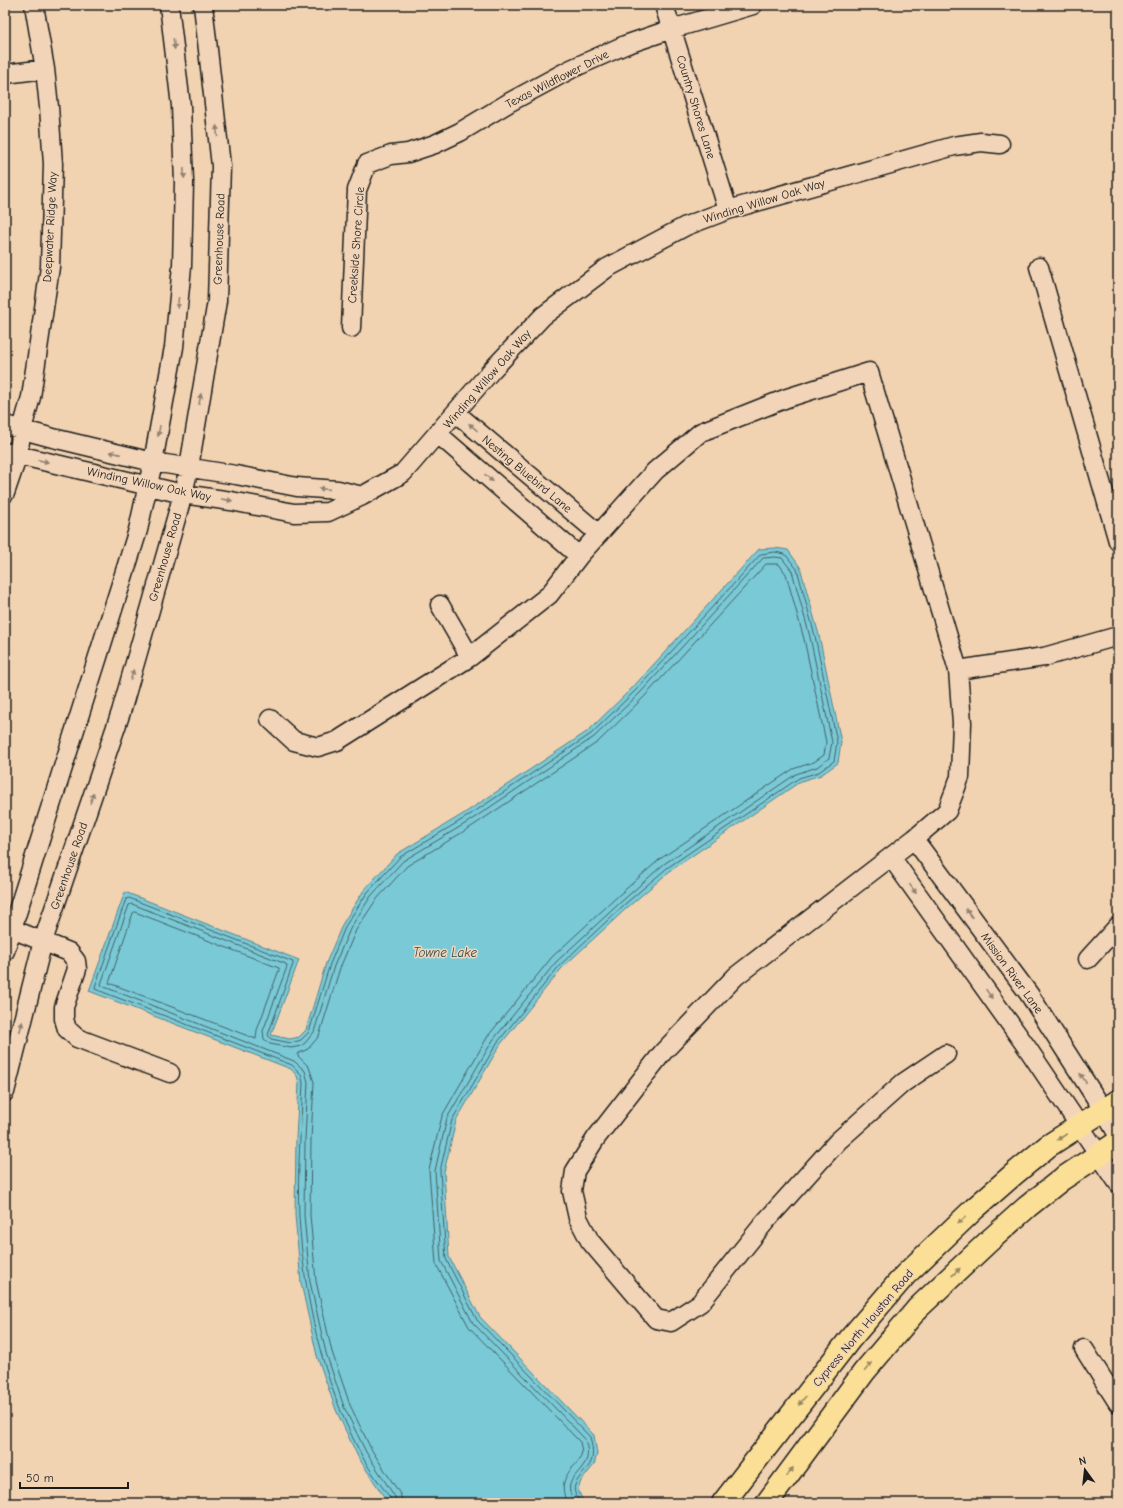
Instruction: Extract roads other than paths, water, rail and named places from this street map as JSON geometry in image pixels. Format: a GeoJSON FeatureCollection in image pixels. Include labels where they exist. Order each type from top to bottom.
{"type":"FeatureCollection","features":[{"type":"Feature","properties":{"kind":"main road","name":"Cypress North Houston Road"},"geometry":{"type":"LineString","coordinates":[[723,1503],[850,1339],[905,1276],[974,1209],[1014,1174],[1048,1146],[1111,1106]]}},
{"type":"Feature","properties":{"kind":"main road"},"geometry":{"type":"LineString","coordinates":[[767,1503],[864,1372],[918,1308],[1027,1207],[1062,1179],[1118,1142]]}},
{"type":"Feature","properties":{"kind":"street","name":"Deepwater Ridge Way"},"geometry":{"type":"LineString","coordinates":[[5,494],[11,454],[22,430],[31,397],[50,267],[53,164],[50,107],[34,5]]}},
{"type":"Feature","properties":{"kind":"street"},"geometry":{"type":"LineString","coordinates":[[5,951],[7,927],[138,530],[153,462],[174,347],[182,266],[184,182],[181,106],[169,5]]}},
{"type":"Feature","properties":{"kind":"street","name":"Greenhouse Road"},"geometry":{"type":"LineString","coordinates":[[5,1092],[43,941],[121,712],[183,494],[188,467],[217,302],[221,166],[203,5]]}},
{"type":"Feature","properties":{"kind":"street","name":"Country Shores Lane"},"geometry":{"type":"LineString","coordinates":[[664,5],[728,210]]}},
{"type":"Feature","properties":{"kind":"street","name":"Texas Wildflower Drive"},"geometry":{"type":"LineString","coordinates":[[367,164],[391,155],[408,153],[435,144],[460,132],[510,102],[571,69],[625,45],[672,29],[753,5]]}},
{"type":"Feature","properties":{"kind":"street"},"geometry":{"type":"LineString","coordinates":[[5,74],[45,69]]}},
{"type":"Feature","properties":{"kind":"street","name":"Winding Willow Oak Way"},"geometry":{"type":"LineString","coordinates":[[11,454],[183,494],[231,500],[294,513],[328,512],[362,496],[403,473],[492,370],[543,316],[614,264],[686,226],[728,210],[954,146],[982,142],[1000,144]]}},
{"type":"Feature","properties":{"kind":"street","name":"Creekside Shore Circle"},"geometry":{"type":"LineString","coordinates":[[351,328],[357,190],[367,164]]}},
{"type":"Feature","properties":{"kind":"street"},"geometry":{"type":"LineString","coordinates":[[1039,267],[1118,541]]}},
{"type":"Feature","properties":{"kind":"street"},"geometry":{"type":"LineString","coordinates":[[270,719],[294,741],[318,747],[337,741],[470,657],[549,595],[579,556],[655,471],[701,432],[787,398],[869,372],[958,670],[962,723],[960,777],[947,811],[891,857],[736,976],[663,1052],[596,1138],[575,1171],[572,1191],[578,1218],[590,1241],[656,1319],[671,1322],[700,1303],[765,1222],[838,1141],[903,1083],[946,1054]]}},
{"type":"Feature","properties":{"kind":"street","name":"Nesting Bluebird Lane"},"geometry":{"type":"LineString","coordinates":[[456,413],[598,534]]}},
{"type":"Feature","properties":{"kind":"street","name":"Winding Willow Oak Way"},"geometry":{"type":"LineString","coordinates":[[5,425],[153,462],[236,475],[297,487],[338,490],[362,496]]}},
{"type":"Feature","properties":{"kind":"street"},"geometry":{"type":"LineString","coordinates":[[438,434],[579,556]]}},
{"type":"Feature","properties":{"kind":"street"},"geometry":{"type":"LineString","coordinates":[[440,605],[470,657]]}},
{"type":"Feature","properties":{"kind":"street"},"geometry":{"type":"LineString","coordinates":[[958,670],[1044,657],[1118,636]]}},
{"type":"Feature","properties":{"kind":"street","name":"Mission River Lane"},"geometry":{"type":"LineString","coordinates":[[914,839],[1111,1106],[1118,1135]]}},
{"type":"Feature","properties":{"kind":"street"},"geometry":{"type":"LineString","coordinates":[[891,857],[1028,1049],[1118,1183]]}},
{"type":"Feature","properties":{"kind":"street"},"geometry":{"type":"LineString","coordinates":[[1088,959],[1118,926]]}},
{"type":"Feature","properties":{"kind":"street"},"geometry":{"type":"LineString","coordinates":[[7,927],[68,952],[76,961],[77,969],[64,1007],[64,1018],[67,1029],[77,1038],[170,1073]]}},
{"type":"Feature","properties":{"kind":"street"},"geometry":{"type":"LineString","coordinates":[[1084,1349],[1118,1403]]}},
{"type":"Feature","properties":{"kind":"water","name":"Towne Lake"},"geometry":{"type":"Polygon","coordinates":[[[775,548],[788,550],[800,567],[819,635],[841,742],[838,763],[821,775],[801,781],[670,871],[628,907],[562,968],[500,1045],[456,1121],[444,1172],[449,1257],[480,1317],[594,1435],[597,1454],[594,1465],[581,1481],[578,1489],[581,1497],[587,1503],[388,1503],[358,1457],[336,1410],[317,1356],[301,1283],[295,1215],[296,1139],[299,1083],[297,1076],[291,1069],[89,991],[125,892],[299,960],[271,1035],[290,1039],[299,1037],[306,1030],[326,963],[343,923],[364,890],[397,854],[463,814],[588,731],[633,687],[759,549],[775,548]]]}}]}
